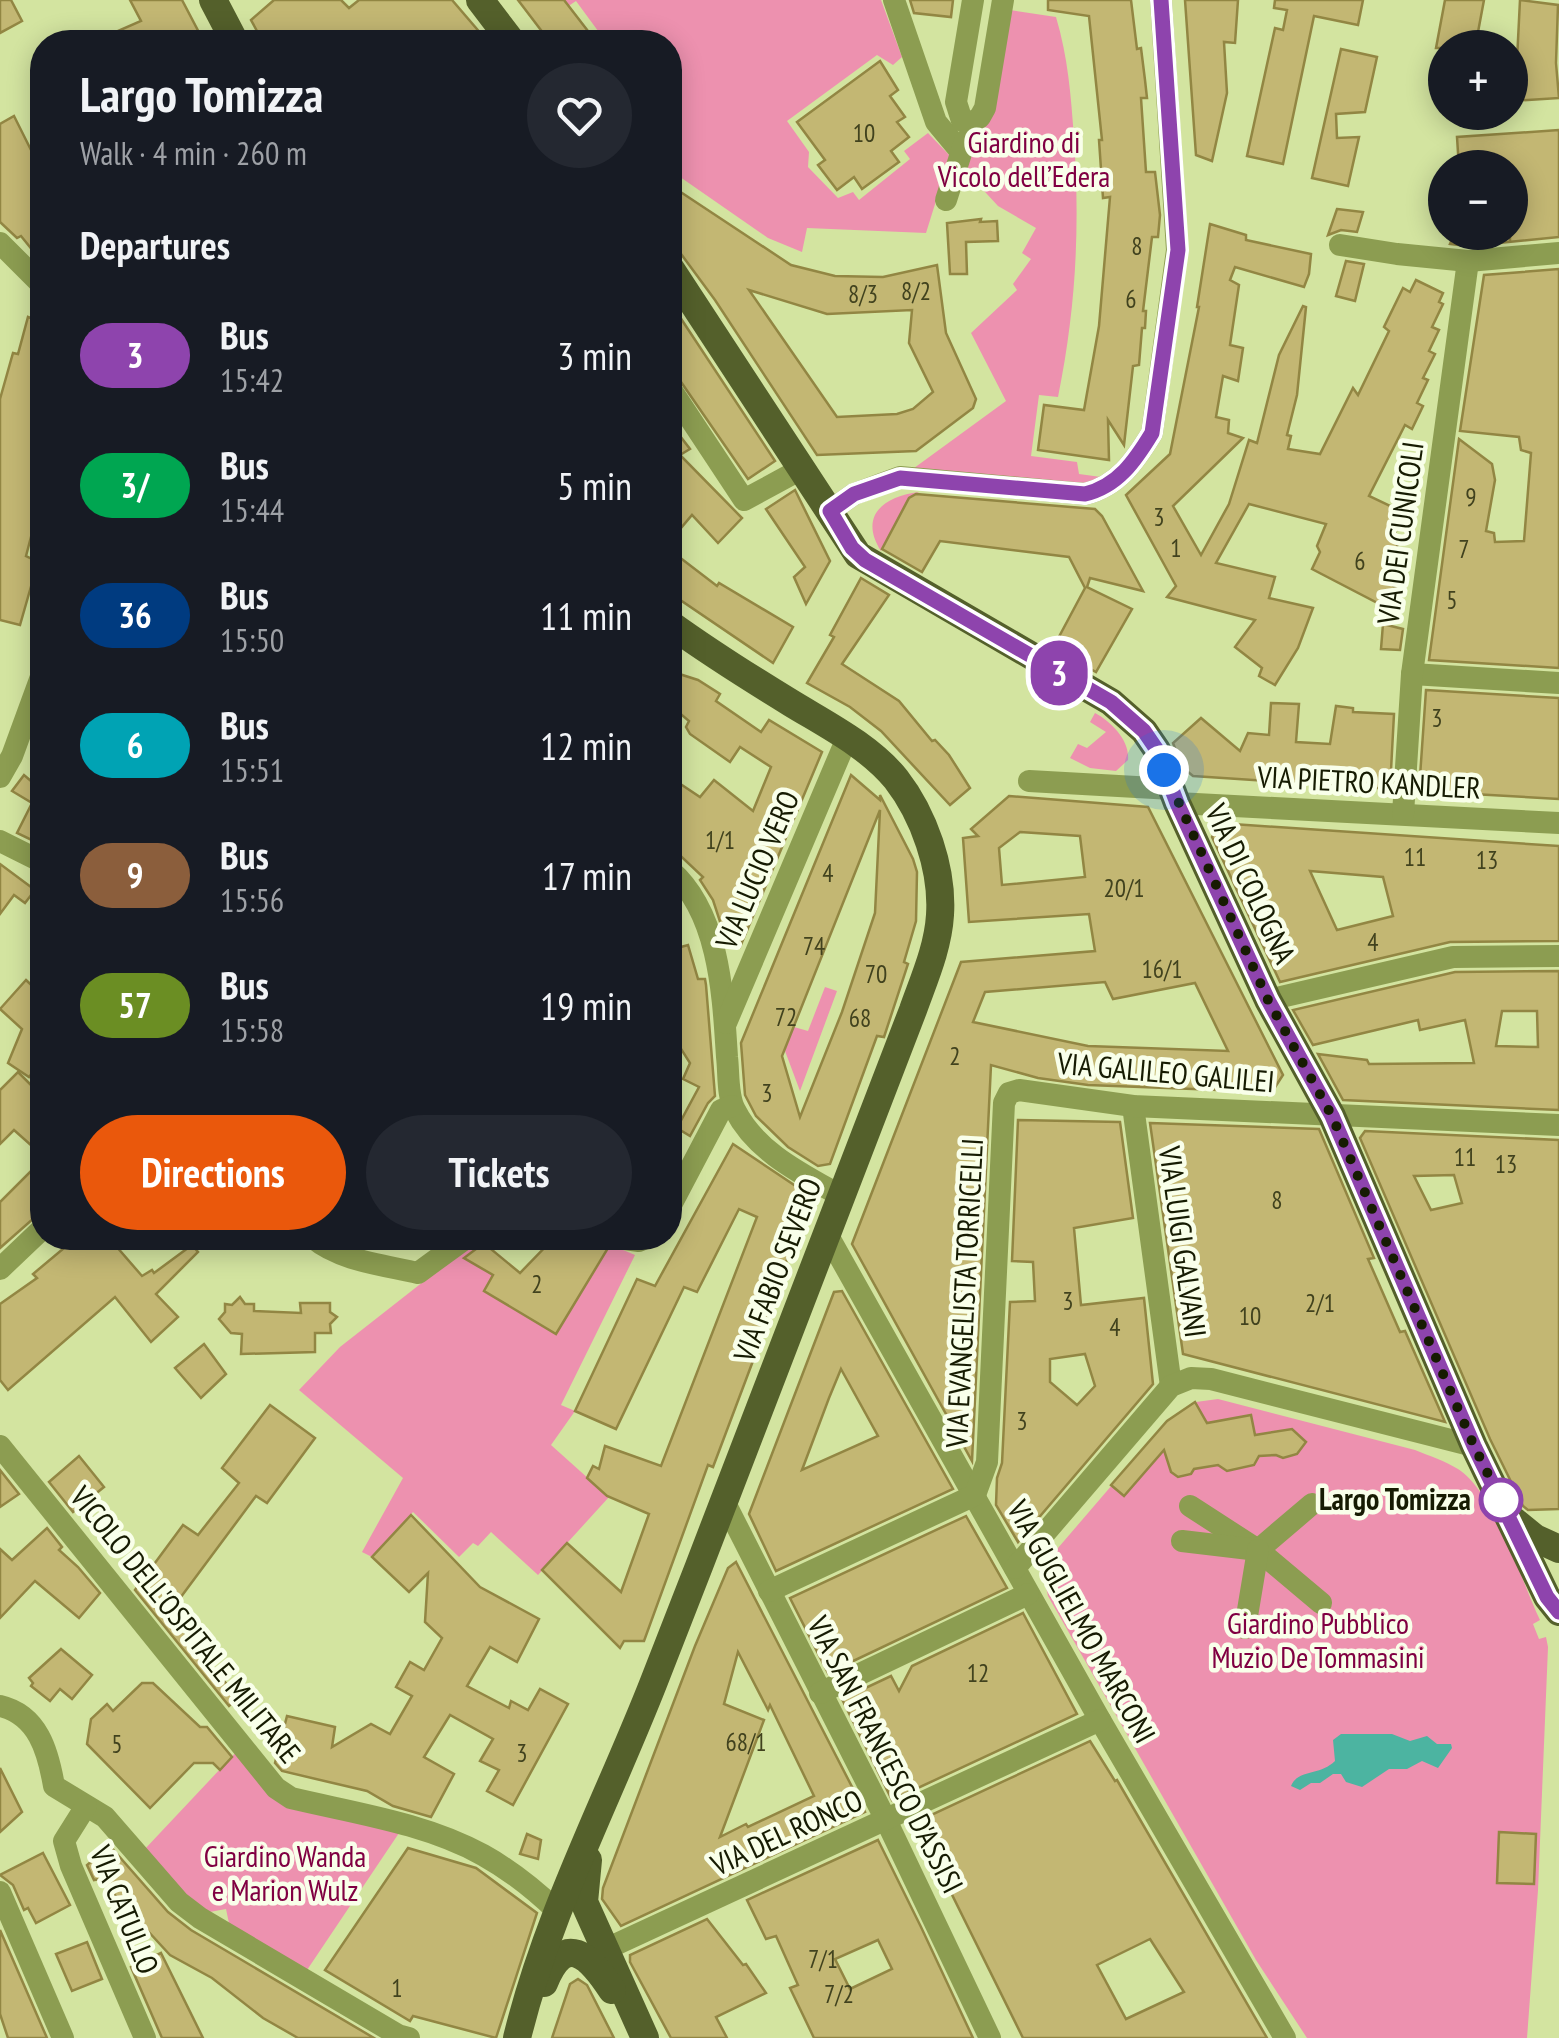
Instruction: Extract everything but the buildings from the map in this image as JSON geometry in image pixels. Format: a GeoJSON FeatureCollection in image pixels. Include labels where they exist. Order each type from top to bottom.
{"type":"FeatureCollection","features":[{"type":"Feature","properties":{"kind":"main road"},"geometry":{"type":"LineString","coordinates":[[480,0],[503,30]]}},
{"type":"Feature","properties":{"kind":"main road"},"geometry":{"type":"LineString","coordinates":[[224,4],[232,30]]}},
{"type":"Feature","properties":{"kind":"main road","name":"VIA DI COLOGNA"},"geometry":{"type":"LineString","coordinates":[[682,286],[852,548],[865,560],[1111,702],[1131,718],[1157,750],[1174,796],[1268,1000],[1332,1116],[1474,1446],[1547,1597],[1559,1612]]}},
{"type":"Feature","properties":{"kind":"main road","name":"VIA FABIO SEVERO"},"geometry":{"type":"LineString","coordinates":[[520,2038],[526,2000],[557,1910],[603,1806],[841,1196],[930,962],[940,913],[938,874],[914,807],[895,778],[847,738],[682,632]]}},
{"type":"Feature","properties":{"kind":"main road","name":"VIA DI COLOGNA"},"geometry":{"type":"LineString","coordinates":[[1510,1518],[1559,1552]]}},
{"type":"Feature","properties":{"kind":"main road"},"geometry":{"type":"LineString","coordinates":[[1544,1587],[1548,1566],[1559,1552]]}},
{"type":"Feature","properties":{"kind":"main road"},"geometry":{"type":"LineString","coordinates":[[603,1806],[584,1873],[584,1902],[643,2038]]}},
{"type":"Feature","properties":{"kind":"main road"},"geometry":{"type":"LineString","coordinates":[[520,2038],[552,1962],[559,1956],[575,1953],[593,1962],[643,2038]]}},
{"type":"Feature","properties":{"kind":"street"},"geometry":{"type":"LineString","coordinates":[[894,0],[936,122],[961,152]]}},
{"type":"Feature","properties":{"kind":"street"},"geometry":{"type":"LineString","coordinates":[[971,124],[962,120],[956,102],[974,0]]}},
{"type":"Feature","properties":{"kind":"street"},"geometry":{"type":"LineString","coordinates":[[946,200],[971,124],[980,118],[984,108],[1003,0]]}},
{"type":"Feature","properties":{"kind":"street"},"geometry":{"type":"LineString","coordinates":[[830,511],[854,494],[900,478],[1085,494],[1103,490],[1137,458],[1152,433],[1178,250],[1161,0]]}},
{"type":"Feature","properties":{"kind":"street"},"geometry":{"type":"LineString","coordinates":[[0,243],[30,272]]}},
{"type":"Feature","properties":{"kind":"street"},"geometry":{"type":"LineString","coordinates":[[1340,245],[1468,260],[1559,253]]}},
{"type":"Feature","properties":{"kind":"street","name":"VIA DEI CUNICOLI"},"geometry":{"type":"LineString","coordinates":[[1403,814],[1412,674],[1468,260]]}},
{"type":"Feature","properties":{"kind":"street"},"geometry":{"type":"LineString","coordinates":[[682,406],[744,500],[803,468]]}},
{"type":"Feature","properties":{"kind":"street"},"geometry":{"type":"LineString","coordinates":[[1412,674],[1559,683]]}},
{"type":"Feature","properties":{"kind":"street"},"geometry":{"type":"LineString","coordinates":[[0,777],[30,707]]}},
{"type":"Feature","properties":{"kind":"street","name":"VIA LUCIO VERO"},"geometry":{"type":"LineString","coordinates":[[725,1026],[847,738]]}},
{"type":"Feature","properties":{"kind":"street","name":"VIA PIETRO KANDLER"},"geometry":{"type":"LineString","coordinates":[[1029,781],[1403,814],[1559,822]]}},
{"type":"Feature","properties":{"kind":"street"},"geometry":{"type":"LineString","coordinates":[[0,842],[30,856]]}},
{"type":"Feature","properties":{"kind":"street"},"geometry":{"type":"LineString","coordinates":[[682,880],[706,926],[716,960],[732,1106],[749,1132],[770,1151],[841,1196]]}},
{"type":"Feature","properties":{"kind":"street"},"geometry":{"type":"LineString","coordinates":[[1268,1000],[1453,957],[1559,956]]}},
{"type":"Feature","properties":{"kind":"street","name":"VIA GALILEO GALILEI"},"geometry":{"type":"LineString","coordinates":[[1009,1093],[1019,1090],[1133,1106],[1559,1125]]}},
{"type":"Feature","properties":{"kind":"street","name":"VIA EVANGELISTA TORRICELLI"},"geometry":{"type":"LineString","coordinates":[[976,1495],[987,1462],[1004,1103],[1009,1093]]}},
{"type":"Feature","properties":{"kind":"street"},"geometry":{"type":"LineString","coordinates":[[682,1183],[721,1110],[732,1106]]}},
{"type":"Feature","properties":{"kind":"street","name":"VIA LUIGI GALVANI"},"geometry":{"type":"LineString","coordinates":[[1133,1106],[1171,1386]]}},
{"type":"Feature","properties":{"kind":"street","name":"VIA GUGLIELMO MARCONI"},"geometry":{"type":"LineString","coordinates":[[826,1234],[976,1495],[1028,1594],[1285,2038]]}},
{"type":"Feature","properties":{"kind":"street"},"geometry":{"type":"LineString","coordinates":[[0,1268],[30,1240]]}},
{"type":"Feature","properties":{"kind":"street"},"geometry":{"type":"LineString","coordinates":[[334,1250],[418,1273],[450,1250]]}},
{"type":"Feature","properties":{"kind":"street"},"geometry":{"type":"LineString","coordinates":[[1014,1568],[1171,1386],[1190,1378],[1211,1379],[1474,1446]]}},
{"type":"Feature","properties":{"kind":"street","name":"VICOLO DELL'OSPITALE MILITARE"},"geometry":{"type":"LineString","coordinates":[[4,1455],[276,1788],[291,1798],[414,1828],[461,1844],[535,1891],[557,1910]]}},
{"type":"Feature","properties":{"kind":"street"},"geometry":{"type":"LineString","coordinates":[[769,1591],[976,1495]]}},
{"type":"Feature","properties":{"kind":"street","name":"VIA SAN FRANCESCO D'ASSISI"},"geometry":{"type":"LineString","coordinates":[[724,1500],[886,1820],[990,2038]]}},
{"type":"Feature","properties":{"kind":"street"},"geometry":{"type":"LineString","coordinates":[[1245,1628],[1258,1550],[1312,1504]]}},
{"type":"Feature","properties":{"kind":"street"},"geometry":{"type":"LineString","coordinates":[[1190,1506],[1258,1550],[1320,1602]]}},
{"type":"Feature","properties":{"kind":"street"},"geometry":{"type":"LineString","coordinates":[[1182,1540],[1258,1550]]}},
{"type":"Feature","properties":{"kind":"street"},"geometry":{"type":"LineString","coordinates":[[820,1693],[1028,1594]]}},
{"type":"Feature","properties":{"kind":"street","name":"VIA CATULLO"},"geometry":{"type":"LineString","coordinates":[[0,1706],[33,1724],[44,1744],[54,1786],[105,1817],[179,1902],[400,2037]]}},
{"type":"Feature","properties":{"kind":"street","name":"VIA DEL RONCO"},"geometry":{"type":"LineString","coordinates":[[606,1950],[1100,1720]]}},
{"type":"Feature","properties":{"kind":"street","name":"VIA CATULLO"},"geometry":{"type":"LineString","coordinates":[[86,1806],[64,1841],[71,1866],[145,2038]]}},
{"type":"Feature","properties":{"kind":"street"},"geometry":{"type":"LineString","coordinates":[[0,1892],[63,2038]]}},
{"type":"Feature","properties":{"kind":"green space"},"geometry":{"type":"Polygon","coordinates":[[[559,0],[881,0],[902,57],[893,65],[877,55],[787,121],[809,152],[808,167],[838,198],[853,192],[859,200],[910,159],[904,151],[928,133],[950,156],[926,233],[807,228],[802,252],[768,238],[682,178],[682,30],[597,30],[576,1],[564,9],[559,0]]]}},
{"type":"Feature","properties":{"kind":"green space","name":"Giardino di Vicolo dell’Edera"},"geometry":{"type":"Polygon","coordinates":[[[1010,10],[1056,17],[1068,77],[1076,172],[1075,268],[1064,364],[1058,397],[1039,395],[1031,456],[1077,462],[1079,474],[1101,477],[1098,484],[910,471],[1006,401],[971,333],[1017,290],[1013,284],[1031,259],[1022,253],[1036,228],[998,206],[963,168],[1010,10]]]}},
{"type":"Feature","properties":{"kind":"green space"},"geometry":{"type":"Polygon","coordinates":[[[919,492],[909,498],[881,551],[872,527],[879,509],[895,498],[919,492]]]}},
{"type":"Feature","properties":{"kind":"green space"},"geometry":{"type":"Polygon","coordinates":[[[1095,713],[1108,721],[1126,746],[1128,760],[1116,771],[1090,768],[1070,758],[1078,744],[1087,748],[1106,732],[1090,722],[1095,713]]]}},
{"type":"Feature","properties":{"kind":"green space"},"geometry":{"type":"Polygon","coordinates":[[[825,987],[837,991],[800,1091],[785,1051],[794,1027],[808,1031],[825,987]]]}},
{"type":"Feature","properties":{"kind":"green space"},"geometry":{"type":"Polygon","coordinates":[[[464,1250],[493,1250],[520,1272],[524,1269],[540,1276],[552,1258],[541,1250],[623,1250],[635,1255],[561,1405],[575,1411],[551,1445],[609,1497],[538,1575],[491,1532],[478,1546],[473,1543],[459,1557],[413,1512],[372,1557],[362,1552],[403,1478],[299,1390],[340,1347],[464,1250]]]}},
{"type":"Feature","properties":{"kind":"green space","name":"Giardino Pubblico Muzio De Tommasini"},"geometry":{"type":"Polygon","coordinates":[[[1218,1399],[1415,1450],[1458,1469],[1471,1480],[1495,1516],[1540,1620],[1533,1624],[1539,1639],[1546,1637],[1548,1647],[1538,1890],[1527,2038],[1307,2038],[1256,1960],[1048,1596],[1043,1573],[1052,1555],[1167,1421],[1196,1402],[1218,1399]]]}},
{"type":"Feature","properties":{"kind":"green space","name":"Giardino Wanda e Marion Wulz"},"geometry":{"type":"Polygon","coordinates":[[[239,1749],[256,1775],[399,1833],[305,1973],[230,1928],[226,1909],[204,1913],[144,1850],[239,1749]]]}},
{"type":"Feature","properties":{"kind":"water"},"geometry":{"type":"Polygon","coordinates":[[[1341,1734],[1392,1734],[1410,1741],[1427,1736],[1437,1744],[1451,1744],[1452,1748],[1438,1768],[1422,1761],[1407,1769],[1389,1769],[1362,1787],[1346,1782],[1341,1774],[1300,1790],[1291,1786],[1299,1777],[1335,1761],[1333,1740],[1341,1734]]]}},
{"type":"Feature","properties":{"kind":"bus line","name":"3"},"geometry":{"type":"LineString","coordinates":[[1161,0],[1178,250],[1152,433],[1137,458],[1103,490],[1085,494],[900,478],[854,494],[830,511],[852,548],[865,560],[1111,702],[1144,731],[1157,750],[1177,803],[1268,1000],[1332,1116],[1474,1446],[1547,1597],[1559,1612]]}},
{"type":"Feature","properties":{"kind":"place","name":"Largo Tomizza"},"geometry":{"type":"Point","coordinates":[1501,1500]}},
{"type":"Feature","properties":{"kind":"route"},"geometry":{"type":"LineString","coordinates":[[1164,770],[1268,1000],[1332,1116],[1501,1500]]}}]}
